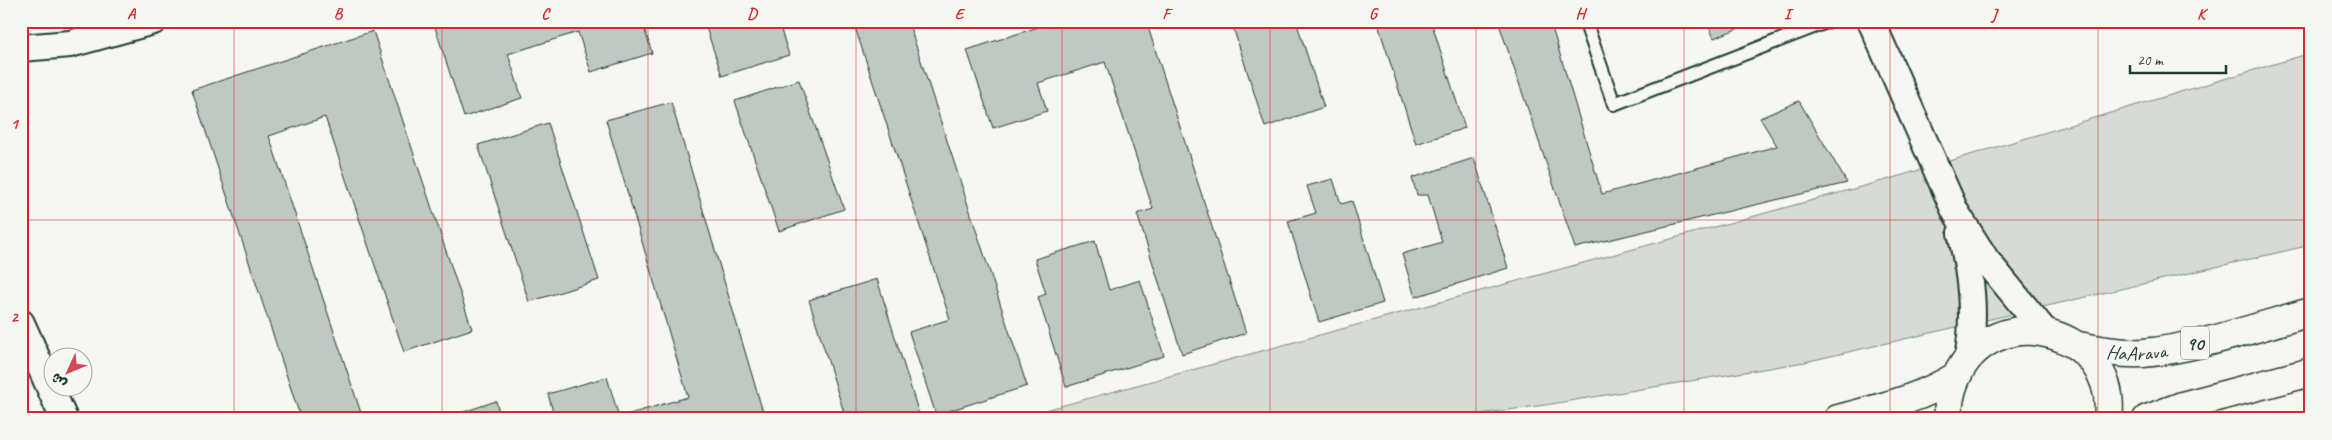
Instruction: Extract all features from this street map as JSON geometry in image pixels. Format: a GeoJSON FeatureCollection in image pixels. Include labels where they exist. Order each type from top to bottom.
{"type":"FeatureCollection","features":[{"type":"Feature","properties":{"kind":"highway","name":"HaArava"},"geometry":{"type":"LineString","coordinates":[[2078,346],[2111,352],[2143,353],[2182,346],[2311,312]]}},
{"type":"Feature","properties":{"kind":"highway"},"geometry":{"type":"LineString","coordinates":[[1950,419],[1951,388],[1963,367],[1980,346],[2003,333],[2029,329],[2054,334],[2078,346],[2096,366],[2106,390],[2108,419]]}},
{"type":"Feature","properties":{"kind":"highway"},"geometry":{"type":"LineString","coordinates":[[1838,419],[1910,400],[1934,390],[1963,367]]}},
{"type":"Feature","properties":{"kind":"highway"},"geometry":{"type":"LineString","coordinates":[[2147,419],[2182,406],[2311,372]]}},
{"type":"Feature","properties":{"kind":"street"},"geometry":{"type":"LineString","coordinates":[[21,66],[70,44],[153,21]]}},
{"type":"Feature","properties":{"kind":"street"},"geometry":{"type":"LineString","coordinates":[[1871,21],[1955,210],[1986,260],[2045,332]]}},
{"type":"Feature","properties":{"kind":"street"},"geometry":{"type":"LineString","coordinates":[[21,48],[70,44]]}},
{"type":"Feature","properties":{"kind":"street"},"geometry":{"type":"LineString","coordinates":[[1955,210],[1968,262],[1972,297],[1972,337],[1963,367]]}},
{"type":"Feature","properties":{"kind":"street"},"geometry":{"type":"LineString","coordinates":[[21,323],[64,419]]}},
{"type":"Feature","properties":{"kind":"lane"},"geometry":{"type":"LineString","coordinates":[[1586,21],[1614,104],[1829,21]]}},
{"type":"Feature","properties":{"kind":"shaded area"},"geometry":{"type":"Polygon","coordinates":[[[2311,53],[2311,245],[1805,362],[1545,405],[1442,419],[1013,419],[1886,180],[2311,53]]]}},
{"type":"Feature","properties":{"kind":"building"},"geometry":{"type":"Polygon","coordinates":[[[433,21],[642,21],[652,53],[591,72],[578,32],[508,54],[522,98],[464,117],[433,21]]]}},
{"type":"Feature","properties":{"kind":"building"},"geometry":{"type":"Polygon","coordinates":[[[704,21],[778,21],[789,55],[722,76],[704,21]]]}},
{"type":"Feature","properties":{"kind":"building"},"geometry":{"type":"Polygon","coordinates":[[[853,21],[908,21],[1027,386],[936,415],[909,332],[950,319],[853,21]]]}},
{"type":"Feature","properties":{"kind":"building"},"geometry":{"type":"Polygon","coordinates":[[[1057,21],[1146,21],[1246,333],[1182,354],[1137,214],[1153,209],[1105,62],[1038,83],[1047,111],[993,128],[967,50],[1057,21]]]}},
{"type":"Feature","properties":{"kind":"building"},"geometry":{"type":"Polygon","coordinates":[[[1231,21],[1296,21],[1324,107],[1265,127],[1231,21]]]}},
{"type":"Feature","properties":{"kind":"building"},"geometry":{"type":"Polygon","coordinates":[[[1377,21],[1431,21],[1465,128],[1416,144],[1377,21]]]}},
{"type":"Feature","properties":{"kind":"building"},"geometry":{"type":"Polygon","coordinates":[[[1498,21],[1550,21],[1602,194],[1777,146],[1760,118],[1799,101],[1847,183],[1575,248],[1498,21]]]}},
{"type":"Feature","properties":{"kind":"building"},"geometry":{"type":"Polygon","coordinates":[[[1706,21],[1757,21],[1714,38],[1706,21]]]}},
{"type":"Feature","properties":{"kind":"building"},"geometry":{"type":"Polygon","coordinates":[[[373,31],[472,329],[404,352],[325,117],[269,136],[363,419],[301,419],[192,90],[373,31]]]}},
{"type":"Feature","properties":{"kind":"building"},"geometry":{"type":"Polygon","coordinates":[[[799,80],[844,209],[779,231],[735,101],[799,80]]]}},
{"type":"Feature","properties":{"kind":"building"},"geometry":{"type":"Polygon","coordinates":[[[671,102],[765,419],[555,419],[548,394],[607,377],[619,417],[688,397],[606,120],[671,102]]]}},
{"type":"Feature","properties":{"kind":"building"},"geometry":{"type":"Polygon","coordinates":[[[548,123],[599,280],[529,302],[478,145],[548,123]]]}},
{"type":"Feature","properties":{"kind":"building"},"geometry":{"type":"Polygon","coordinates":[[[1474,158],[1508,268],[1415,297],[1402,254],[1442,242],[1428,195],[1417,195],[1412,178],[1474,158]]]}},
{"type":"Feature","properties":{"kind":"building"},"geometry":{"type":"Polygon","coordinates":[[[1333,179],[1341,204],[1352,201],[1383,303],[1319,322],[1288,221],[1316,213],[1307,186],[1333,179]]]}},
{"type":"Feature","properties":{"kind":"building"},"geometry":{"type":"Polygon","coordinates":[[[1095,241],[1109,290],[1140,280],[1164,356],[1066,387],[1038,297],[1046,294],[1035,259],[1095,241]]]}},
{"type":"Feature","properties":{"kind":"building"},"geometry":{"type":"Polygon","coordinates":[[[877,279],[919,414],[905,419],[846,419],[809,300],[877,279]]]}},
{"type":"Feature","properties":{"kind":"building"},"geometry":{"type":"Polygon","coordinates":[[[496,401],[501,419],[443,419],[496,401]]]}}]}
